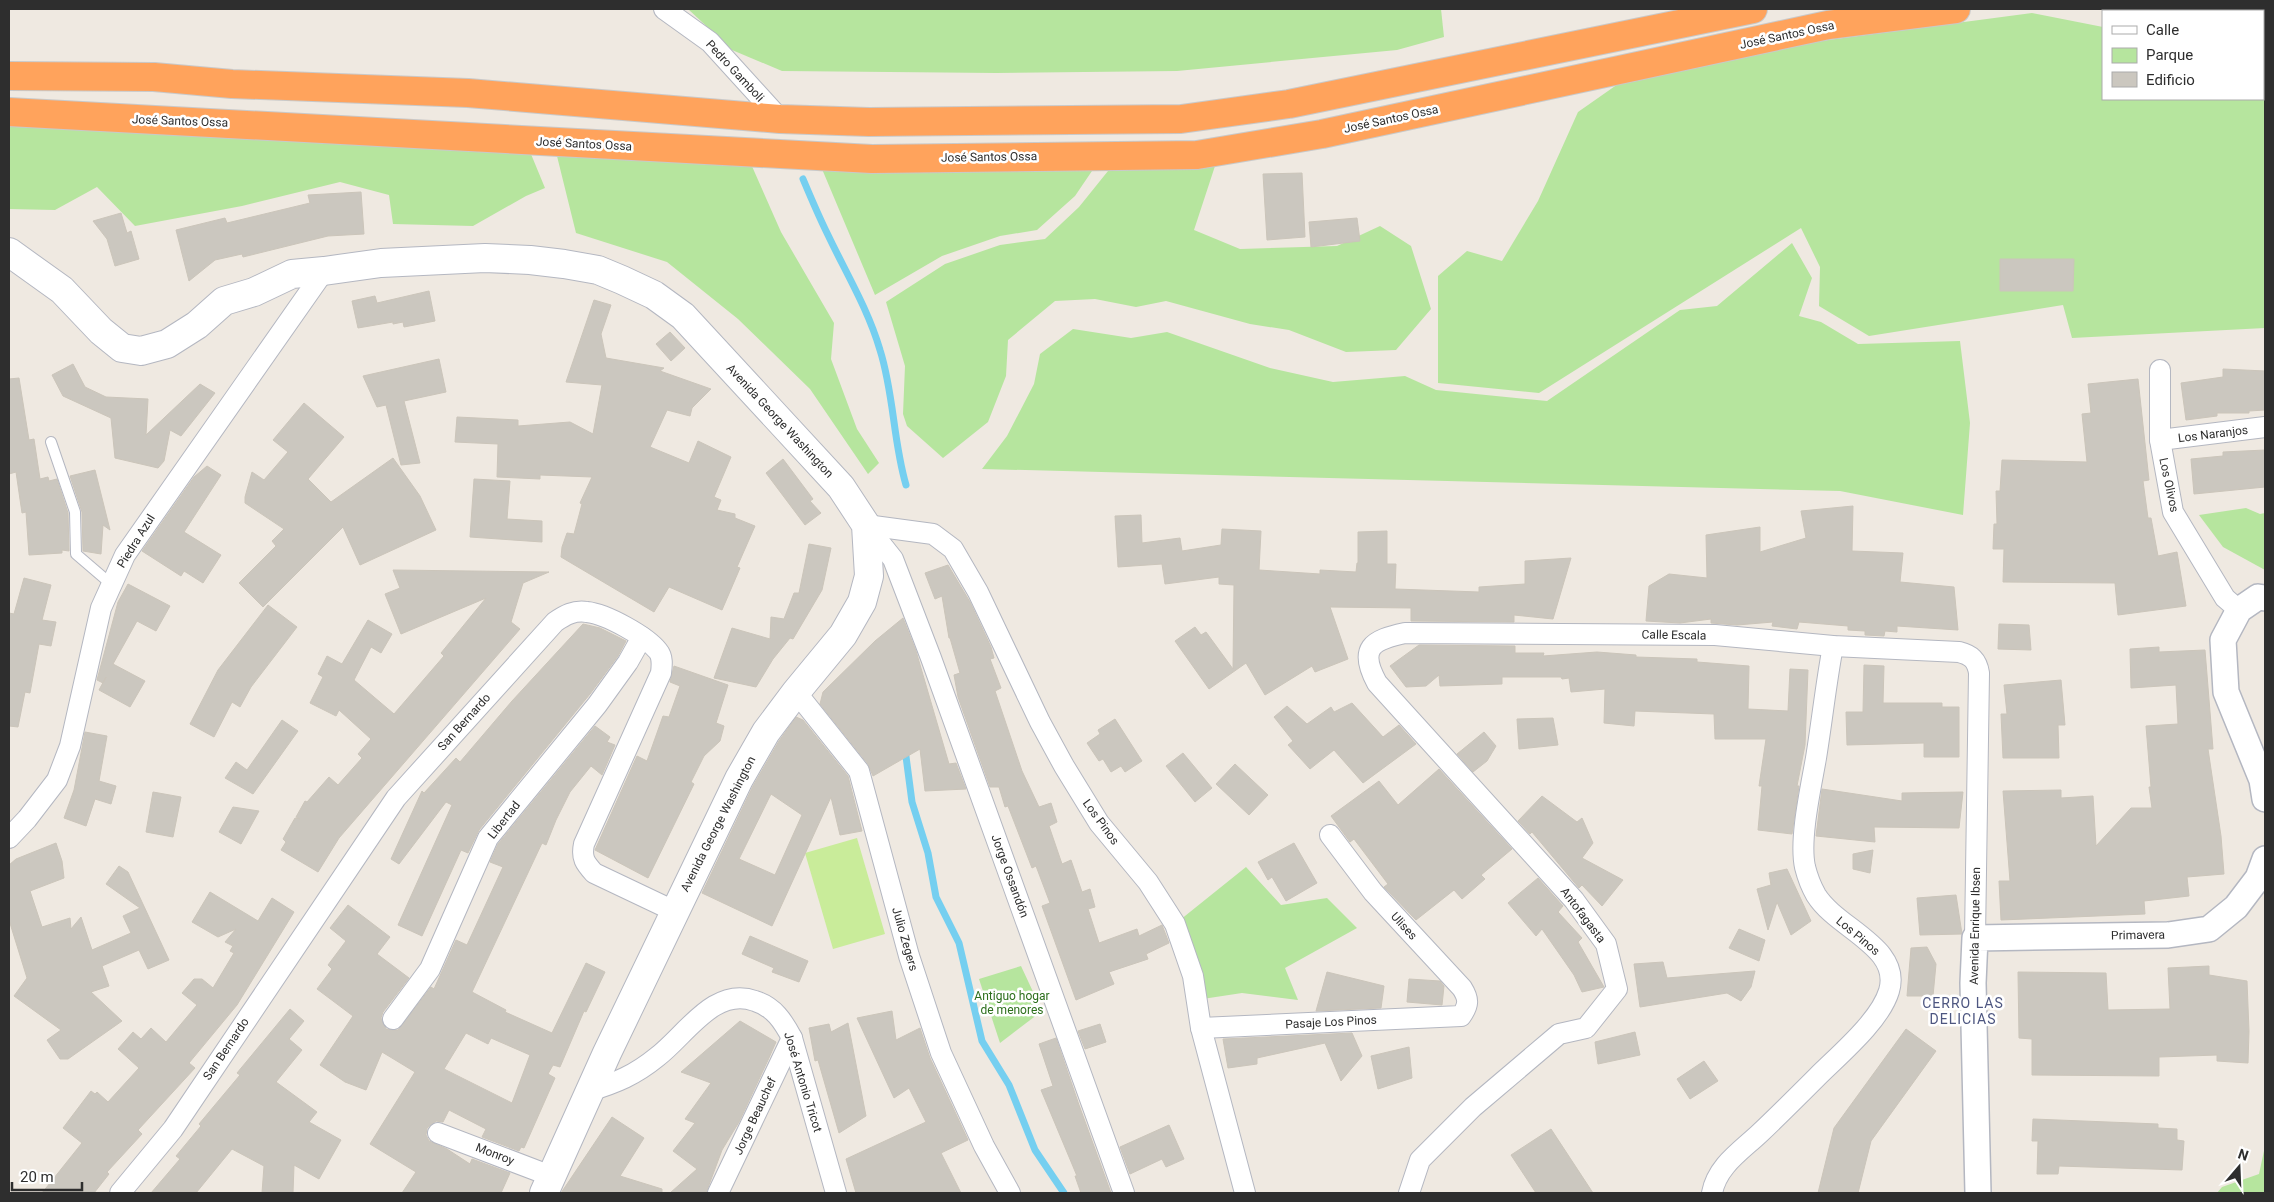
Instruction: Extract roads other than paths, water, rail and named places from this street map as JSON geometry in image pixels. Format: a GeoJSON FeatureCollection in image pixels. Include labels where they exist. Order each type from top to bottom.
{"type":"FeatureCollection","features":[{"type":"Feature","properties":{"kind":"highway"},"geometry":{"type":"LineString","coordinates":[[9,76],[154,77],[232,84],[468,93],[780,119],[879,122],[1181,119],[1289,104],[1701,14],[1754,9]]}},
{"type":"Feature","properties":{"kind":"highway","name":"José Santos Ossa"},"geometry":{"type":"LineString","coordinates":[[9,112],[872,159],[1197,155],[1322,134],[1828,25],[1956,9]]}},
{"type":"Feature","properties":{"kind":"highway"},"geometry":{"type":"LineString","coordinates":[[2119,9],[2154,10]]}},
{"type":"Feature","properties":{"kind":"main road","name":"Avenida George Washington"},"geometry":{"type":"LineString","coordinates":[[9,252],[62,290],[101,331],[122,348],[141,351],[167,344],[197,325],[224,301],[254,292],[292,274],[381,262],[494,259],[564,264],[598,270],[654,295],[683,316],[841,487],[866,525],[869,576],[862,602],[843,635],[766,732],[739,779],[674,911],[547,1185]]}},
{"type":"Feature","properties":{"kind":"street","name":"Pedro Gamboli"},"geometry":{"type":"LineString","coordinates":[[664,9],[710,42],[780,119]]}},
{"type":"Feature","properties":{"kind":"street","name":"Piedra Azul"},"geometry":{"type":"LineString","coordinates":[[9,838],[27,819],[57,780],[70,746],[101,608],[126,554],[144,525],[206,442],[324,271]]}},
{"type":"Feature","properties":{"kind":"street","name":"Los Olivos"},"geometry":{"type":"LineString","coordinates":[[2160,370],[2160,440],[2173,512],[2225,598],[2238,610]]}},
{"type":"Feature","properties":{"kind":"street","name":"Los Naranjos"},"geometry":{"type":"LineString","coordinates":[[2160,440],[2265,427]]}},
{"type":"Feature","properties":{"kind":"street","name":"Jorge Ossandón"},"geometry":{"type":"LineString","coordinates":[[866,525],[893,559],[931,658],[1124,1193]]}},
{"type":"Feature","properties":{"kind":"street","name":"Los Pinos"},"geometry":{"type":"LineString","coordinates":[[866,525],[933,534],[953,549],[978,592],[1040,722],[1064,766],[1099,823],[1148,882],[1175,924],[1193,976],[1201,1028],[1245,1193]]}},
{"type":"Feature","properties":{"kind":"street"},"geometry":{"type":"LineString","coordinates":[[862,602],[893,559]]}},
{"type":"Feature","properties":{"kind":"street"},"geometry":{"type":"LineString","coordinates":[[2264,786],[2226,692],[2223,640],[2238,610],[2258,597],[2265,598]]}},
{"type":"Feature","properties":{"kind":"street","name":"San Bernardo"},"geometry":{"type":"LineString","coordinates":[[120,1193],[173,1129],[396,798],[555,622],[566,614],[586,611],[604,617],[642,638],[658,651],[662,660],[662,673],[584,844],[582,856],[594,873],[674,911]]}},
{"type":"Feature","properties":{"kind":"street","name":"Calle Escala"},"geometry":{"type":"LineString","coordinates":[[1374,643],[1383,638],[1415,633],[1715,635],[1832,646],[1959,652],[1974,659]]}},
{"type":"Feature","properties":{"kind":"street","name":"Libertad"},"geometry":{"type":"LineString","coordinates":[[393,1019],[430,969],[488,838],[597,705],[628,662],[642,638]]}},
{"type":"Feature","properties":{"kind":"street","name":"Antofagasta"},"geometry":{"type":"LineString","coordinates":[[1374,643],[1368,662],[1377,683],[1574,900],[1606,944],[1617,989],[1586,1028],[1559,1034],[1460,1120],[1420,1160],[1409,1193]]}},
{"type":"Feature","properties":{"kind":"street","name":"Los Pinos"},"geometry":{"type":"LineString","coordinates":[[1712,1193],[1718,1175],[1735,1154],[1760,1133],[1867,1027],[1888,993],[1892,975],[1888,962],[1876,949],[1839,920],[1817,896],[1805,867],[1805,836],[1809,797],[1832,646]]}},
{"type":"Feature","properties":{"kind":"street","name":"Avenida Enrique Ibsen"},"geometry":{"type":"LineString","coordinates":[[1974,659],[1979,673],[1973,983],[1978,1193]]}},
{"type":"Feature","properties":{"kind":"street","name":"Julio Zegers"},"geometry":{"type":"LineString","coordinates":[[796,692],[859,771],[909,956],[941,1053],[984,1146],[1010,1193]]}},
{"type":"Feature","properties":{"kind":"street","name":"Ulises"},"geometry":{"type":"LineString","coordinates":[[1330,835],[1374,892],[1462,988],[1467,996],[1468,1003],[1461,1016]]}},
{"type":"Feature","properties":{"kind":"street","name":"Primavera"},"geometry":{"type":"LineString","coordinates":[[1975,938],[2168,935],[2209,928],[2236,907],[2258,878],[2265,859]]}},
{"type":"Feature","properties":{"kind":"street","name":"José Antonio Tricot"},"geometry":{"type":"LineString","coordinates":[[589,1091],[621,1081],[658,1057],[704,1013],[726,1000],[745,997],[761,1002],[775,1012],[784,1023],[792,1038],[836,1193]]}},
{"type":"Feature","properties":{"kind":"street","name":"Pasaje Los Pinos"},"geometry":{"type":"LineString","coordinates":[[1201,1028],[1461,1016]]}},
{"type":"Feature","properties":{"kind":"street","name":"Jorge Beauchef"},"geometry":{"type":"LineString","coordinates":[[718,1193],[792,1038]]}},
{"type":"Feature","properties":{"kind":"street","name":"Monroy"},"geometry":{"type":"LineString","coordinates":[[438,1133],[547,1185]]}},
{"type":"Feature","properties":{"kind":"lane"},"geometry":{"type":"LineString","coordinates":[[51,442],[74,512],[76,554],[111,584]]}},
{"type":"Feature","properties":{"kind":"waterway"},"geometry":{"type":"LineString","coordinates":[[803,179],[875,335],[885,367],[898,452],[906,485]]}},
{"type":"Feature","properties":{"kind":"waterway"},"geometry":{"type":"LineString","coordinates":[[905,749],[912,802],[928,853],[936,897],[959,943],[982,1041],[1009,1085],[1035,1150],[1064,1193]]}},
{"type":"Feature","properties":{"kind":"district","name":"CERRO LAS DELICIAS"},"geometry":{"type":"Point","coordinates":[1963,1012]}},
{"type":"Feature","properties":{"kind":"park label","name":"Antiguo hogar de menores"},"geometry":{"type":"Point","coordinates":[1012,1003]}}]}
